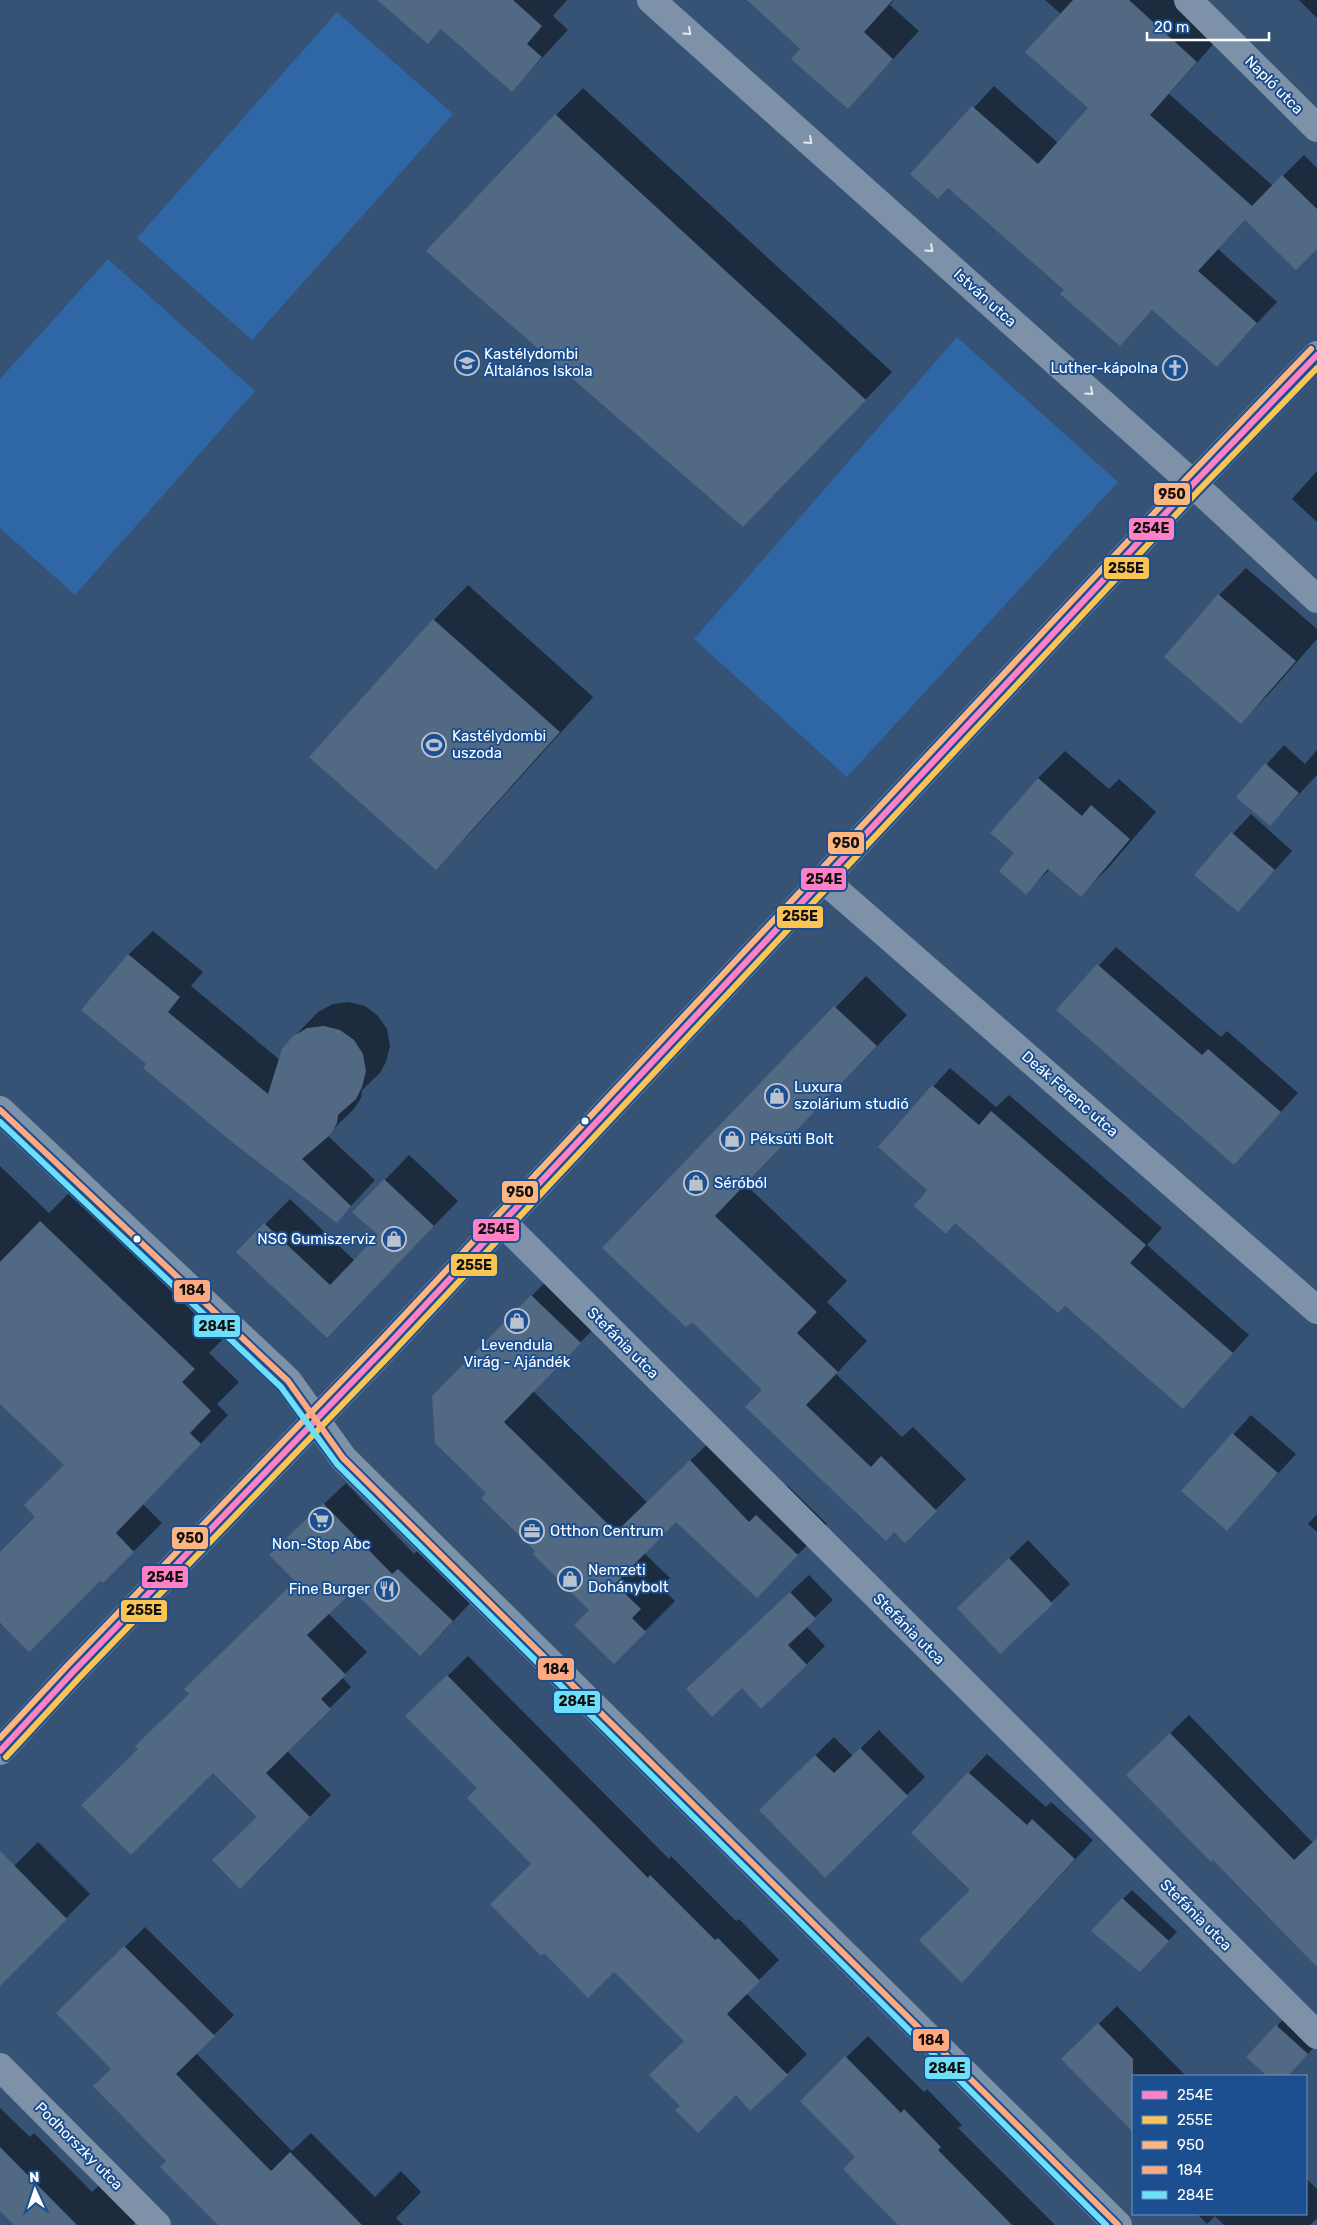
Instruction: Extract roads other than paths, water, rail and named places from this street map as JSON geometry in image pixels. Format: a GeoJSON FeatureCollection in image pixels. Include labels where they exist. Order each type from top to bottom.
{"type":"FeatureCollection","features":[{"type":"Feature","properties":{"kind":"street","name":"István utca"},"geometry":{"type":"LineString","coordinates":[[651,0],[1193,484],[1317,599]]}},
{"type":"Feature","properties":{"kind":"street","name":"Napló utca"},"geometry":{"type":"LineString","coordinates":[[1188,0],[1317,128]]}},
{"type":"Feature","properties":{"kind":"street"},"geometry":{"type":"LineString","coordinates":[[0,1751],[73,1672],[388,1345],[1193,484],[1317,355]]}},
{"type":"Feature","properties":{"kind":"street","name":"Deák Ferenc utca"},"geometry":{"type":"LineString","coordinates":[[823,879],[1317,1310]]}},
{"type":"Feature","properties":{"kind":"street"},"geometry":{"type":"LineString","coordinates":[[0,1110],[265,1359],[288,1382],[316,1418],[343,1458],[1118,2225]]}},
{"type":"Feature","properties":{"kind":"street","name":"Stefánia utca"},"geometry":{"type":"LineString","coordinates":[[502,1222],[1317,2035]]}},
{"type":"Feature","properties":{"kind":"street","name":"Podhorszky utca"},"geometry":{"type":"LineString","coordinates":[[0,2067],[157,2225]]}},
{"type":"Feature","properties":{"kind":"place","name":"Kastélydombi Általános Iskola"},"geometry":{"type":"Point","coordinates":[467,363]}},
{"type":"Feature","properties":{"kind":"place","name":"Luther-kápolna"},"geometry":{"type":"Point","coordinates":[1175,368]}},
{"type":"Feature","properties":{"kind":"place","name":"Kastélydombi uszoda"},"geometry":{"type":"Point","coordinates":[434,745]}},
{"type":"Feature","properties":{"kind":"place","name":"Luxura szolárium studió"},"geometry":{"type":"Point","coordinates":[777,1096]}},
{"type":"Feature","properties":{"kind":"place","name":"Péksüti Bolt"},"geometry":{"type":"Point","coordinates":[732,1139]}},
{"type":"Feature","properties":{"kind":"place","name":"Séróból"},"geometry":{"type":"Point","coordinates":[696,1183]}},
{"type":"Feature","properties":{"kind":"place","name":"NSG Gumiszerviz"},"geometry":{"type":"Point","coordinates":[394,1239]}},
{"type":"Feature","properties":{"kind":"place","name":"Levendula Virág - Ajándék"},"geometry":{"type":"Point","coordinates":[517,1321]}},
{"type":"Feature","properties":{"kind":"place","name":"Non-Stop Abc"},"geometry":{"type":"Point","coordinates":[321,1520]}},
{"type":"Feature","properties":{"kind":"place","name":"Otthon Centrum"},"geometry":{"type":"Point","coordinates":[532,1531]}},
{"type":"Feature","properties":{"kind":"place","name":"Nemzeti Dohánybolt"},"geometry":{"type":"Point","coordinates":[570,1579]}},
{"type":"Feature","properties":{"kind":"place","name":"Fine Burger"},"geometry":{"type":"Point","coordinates":[387,1589]}}]}
